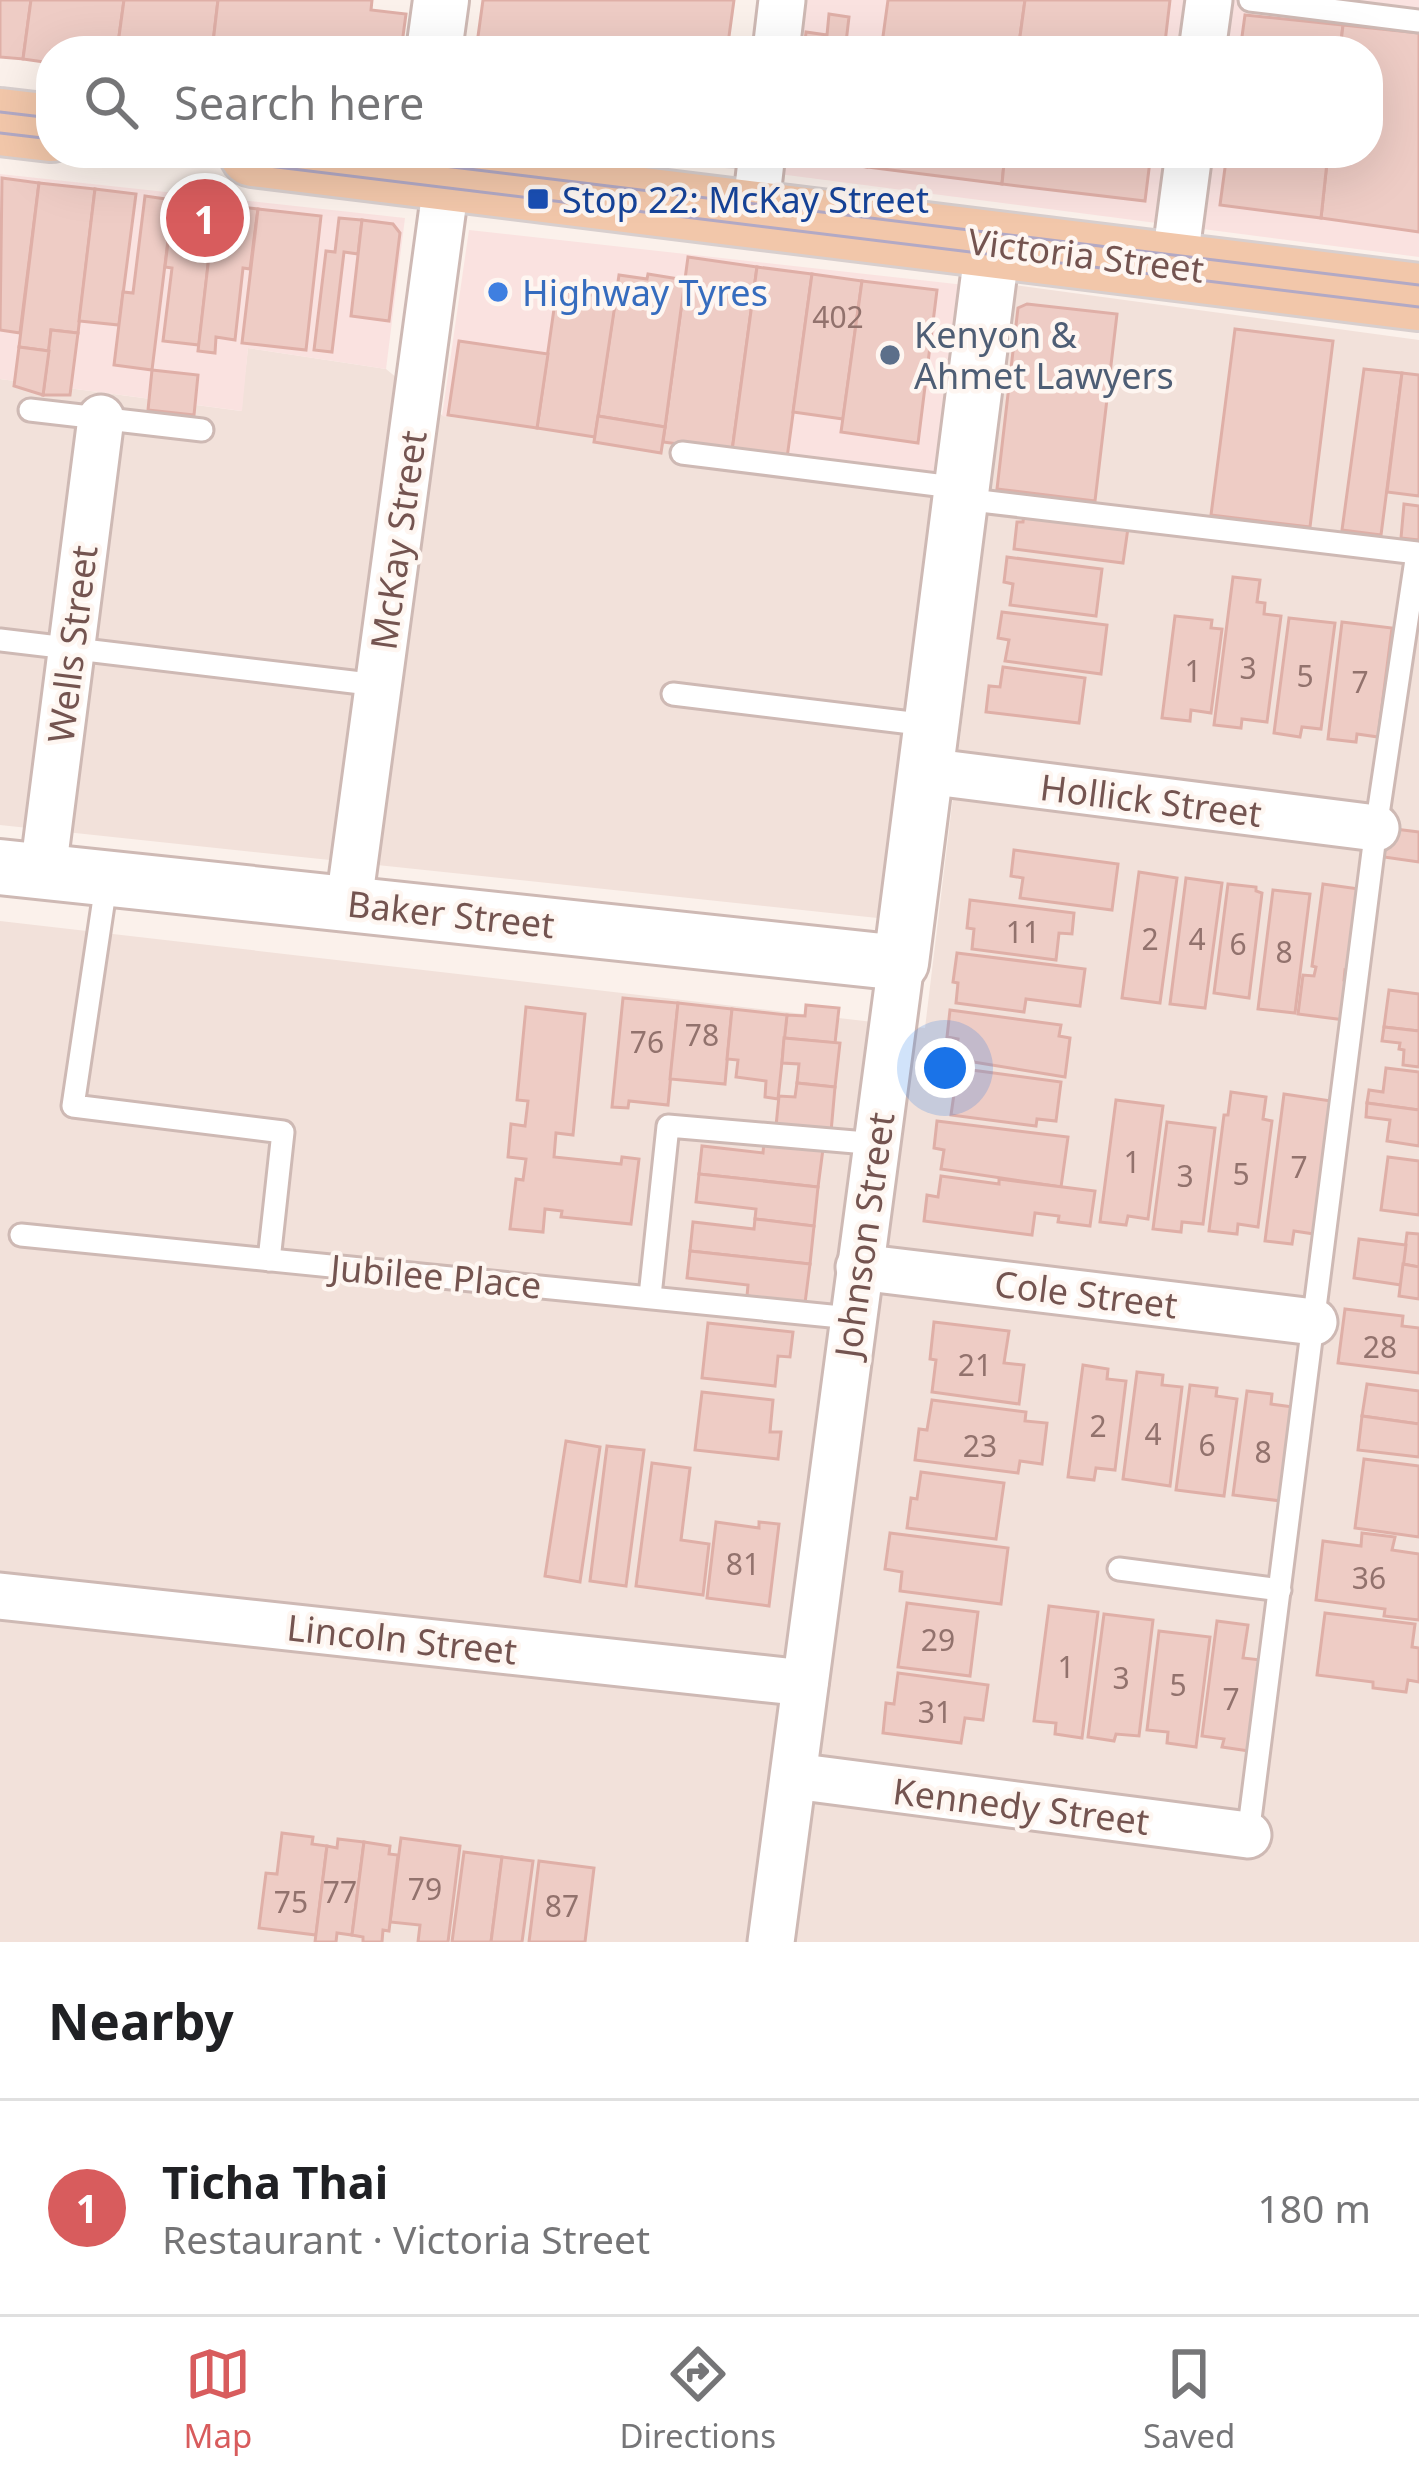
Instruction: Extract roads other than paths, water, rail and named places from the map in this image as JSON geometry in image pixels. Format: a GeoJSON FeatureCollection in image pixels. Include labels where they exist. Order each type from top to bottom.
{"type":"FeatureCollection","features":[{"type":"Feature","properties":{"kind":"main road"},"geometry":{"type":"LineString","coordinates":[[0,122],[36,126]]}},
{"type":"Feature","properties":{"kind":"main road","name":"Victoria Street"},"geometry":{"type":"LineString","coordinates":[[428,168],[759,183],[993,243],[1419,297]]}},
{"type":"Feature","properties":{"kind":"street"},"geometry":{"type":"LineString","coordinates":[[436,36],[441,0]]}},
{"type":"Feature","properties":{"kind":"street"},"geometry":{"type":"LineString","coordinates":[[778,36],[782,0]]}},
{"type":"Feature","properties":{"kind":"street"},"geometry":{"type":"LineString","coordinates":[[1204,36],[1209,0]]}},
{"type":"Feature","properties":{"kind":"street","name":"McKay Street"},"geometry":{"type":"LineString","coordinates":[[349,902],[378,685],[428,168]]}},
{"type":"Feature","properties":{"kind":"street"},"geometry":{"type":"LineString","coordinates":[[1174,266],[1187,168]]}},
{"type":"Feature","properties":{"kind":"street","name":"Johnson Street"},"geometry":{"type":"LineString","coordinates":[[771,1942],[993,243]]}},
{"type":"Feature","properties":{"kind":"street","name":"Wells Street"},"geometry":{"type":"LineString","coordinates":[[22,868],[72,648],[101,418]]}},
{"type":"Feature","properties":{"kind":"street","name":"Hollick Street"},"geometry":{"type":"LineString","coordinates":[[929,748],[1376,828]]}},
{"type":"Feature","properties":{"kind":"street","name":"Baker Street"},"geometry":{"type":"LineString","coordinates":[[22,868],[901,963]]}},
{"type":"Feature","properties":{"kind":"street","name":"Cole Street"},"geometry":{"type":"LineString","coordinates":[[859,1267],[1314,1322]]}},
{"type":"Feature","properties":{"kind":"street","name":"Lincoln Street"},"geometry":{"type":"LineString","coordinates":[[0,1596],[805,1683]]}},
{"type":"Feature","properties":{"kind":"street","name":"Kennedy Street"},"geometry":{"type":"LineString","coordinates":[[794,1776],[1248,1835]]}},
{"type":"Feature","properties":{"kind":"lane"},"geometry":{"type":"LineString","coordinates":[[1250,0],[1419,21]]}},
{"type":"Feature","properties":{"kind":"lane"},"geometry":{"type":"LineString","coordinates":[[30,410],[202,430]]}},
{"type":"Feature","properties":{"kind":"lane"},"geometry":{"type":"LineString","coordinates":[[682,453],[1417,554],[1376,828],[1248,1835]]}},
{"type":"Feature","properties":{"kind":"lane"},"geometry":{"type":"LineString","coordinates":[[0,640],[378,685]]}},
{"type":"Feature","properties":{"kind":"lane"},"geometry":{"type":"LineString","coordinates":[[673,694],[929,748]]}},
{"type":"Feature","properties":{"kind":"lane"},"geometry":{"type":"LineString","coordinates":[[107,878],[74,1106],[283,1132],[269,1260]]}},
{"type":"Feature","properties":{"kind":"lane"},"geometry":{"type":"LineString","coordinates":[[650,1296],[668,1126],[878,1144]]}},
{"type":"Feature","properties":{"kind":"lane","name":"Jubilee Place"},"geometry":{"type":"LineString","coordinates":[[21,1235],[851,1318]]}},
{"type":"Feature","properties":{"kind":"lane"},"geometry":{"type":"LineString","coordinates":[[1119,1568],[1280,1590]]}},
{"type":"Feature","properties":{"kind":"tram line"},"geometry":{"type":"LineString","coordinates":[[0,112],[36,116]]}},
{"type":"Feature","properties":{"kind":"tram line"},"geometry":{"type":"LineString","coordinates":[[0,133],[36,137]]}},
{"type":"Feature","properties":{"kind":"tram line"},"geometry":{"type":"LineString","coordinates":[[285,168],[1419,307]]}},
{"type":"Feature","properties":{"kind":"tram line"},"geometry":{"type":"LineString","coordinates":[[460,168],[1419,285]]}},
{"type":"Feature","properties":{"kind":"place","name":"Stop 22: McKay Street"},"geometry":{"type":"Point","coordinates":[538,199]}},
{"type":"Feature","properties":{"kind":"place","name":"Ticha Thai"},"geometry":{"type":"Point","coordinates":[205,218]}},
{"type":"Feature","properties":{"kind":"place","name":"Highway Tyres"},"geometry":{"type":"Point","coordinates":[498,292]}},
{"type":"Feature","properties":{"kind":"place","name":"Kenyon & Ahmet Lawyers"},"geometry":{"type":"Point","coordinates":[890,355]}}]}
